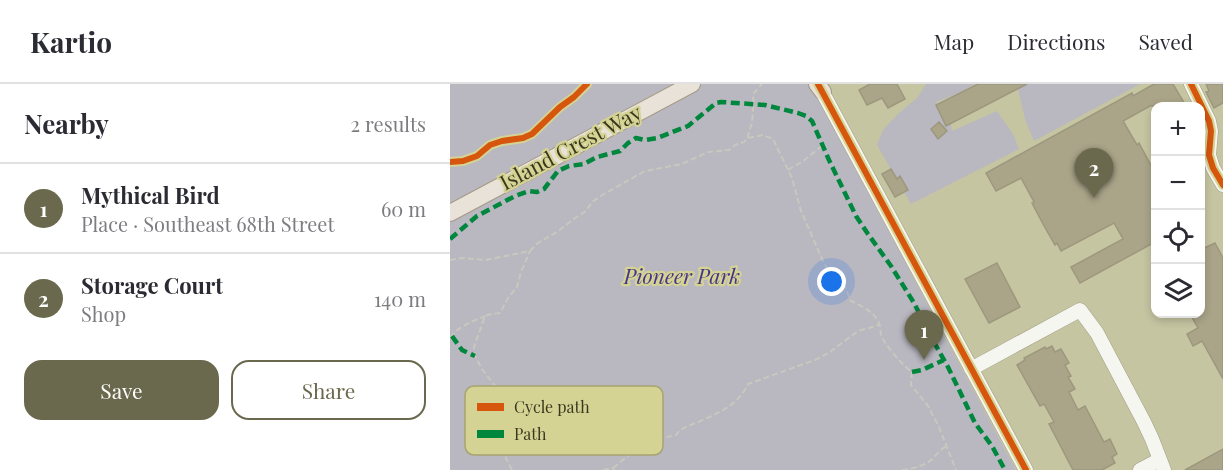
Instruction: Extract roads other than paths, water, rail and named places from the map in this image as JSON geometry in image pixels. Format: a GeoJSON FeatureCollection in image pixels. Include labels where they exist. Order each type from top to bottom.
{"type":"FeatureCollection","features":[{"type":"Feature","properties":{"kind":"main road","name":"Island Crest Way"},"geometry":{"type":"LineString","coordinates":[[450,213],[692,84]]}},
{"type":"Feature","properties":{"kind":"street"},"geometry":{"type":"LineString","coordinates":[[1191,84],[1209,121],[1211,131],[1209,155],[1213,168],[1223,185]]}},
{"type":"Feature","properties":{"kind":"street"},"geometry":{"type":"LineString","coordinates":[[819,87],[1026,470]]}},
{"type":"Feature","properties":{"kind":"street"},"geometry":{"type":"LineString","coordinates":[[971,369],[1080,310],[1096,333],[1152,439],[1161,465],[1140,470]]}},
{"type":"Feature","properties":{"kind":"place","name":"Storage Court"},"geometry":{"type":"Point","coordinates":[1094,198]}},
{"type":"Feature","properties":{"kind":"place","name":"Mythical Bird"},"geometry":{"type":"Point","coordinates":[924,360]}},
{"type":"Feature","properties":{"kind":"park label","name":"Pioneer Park"},"geometry":{"type":"Point","coordinates":[682,277]}}]}
